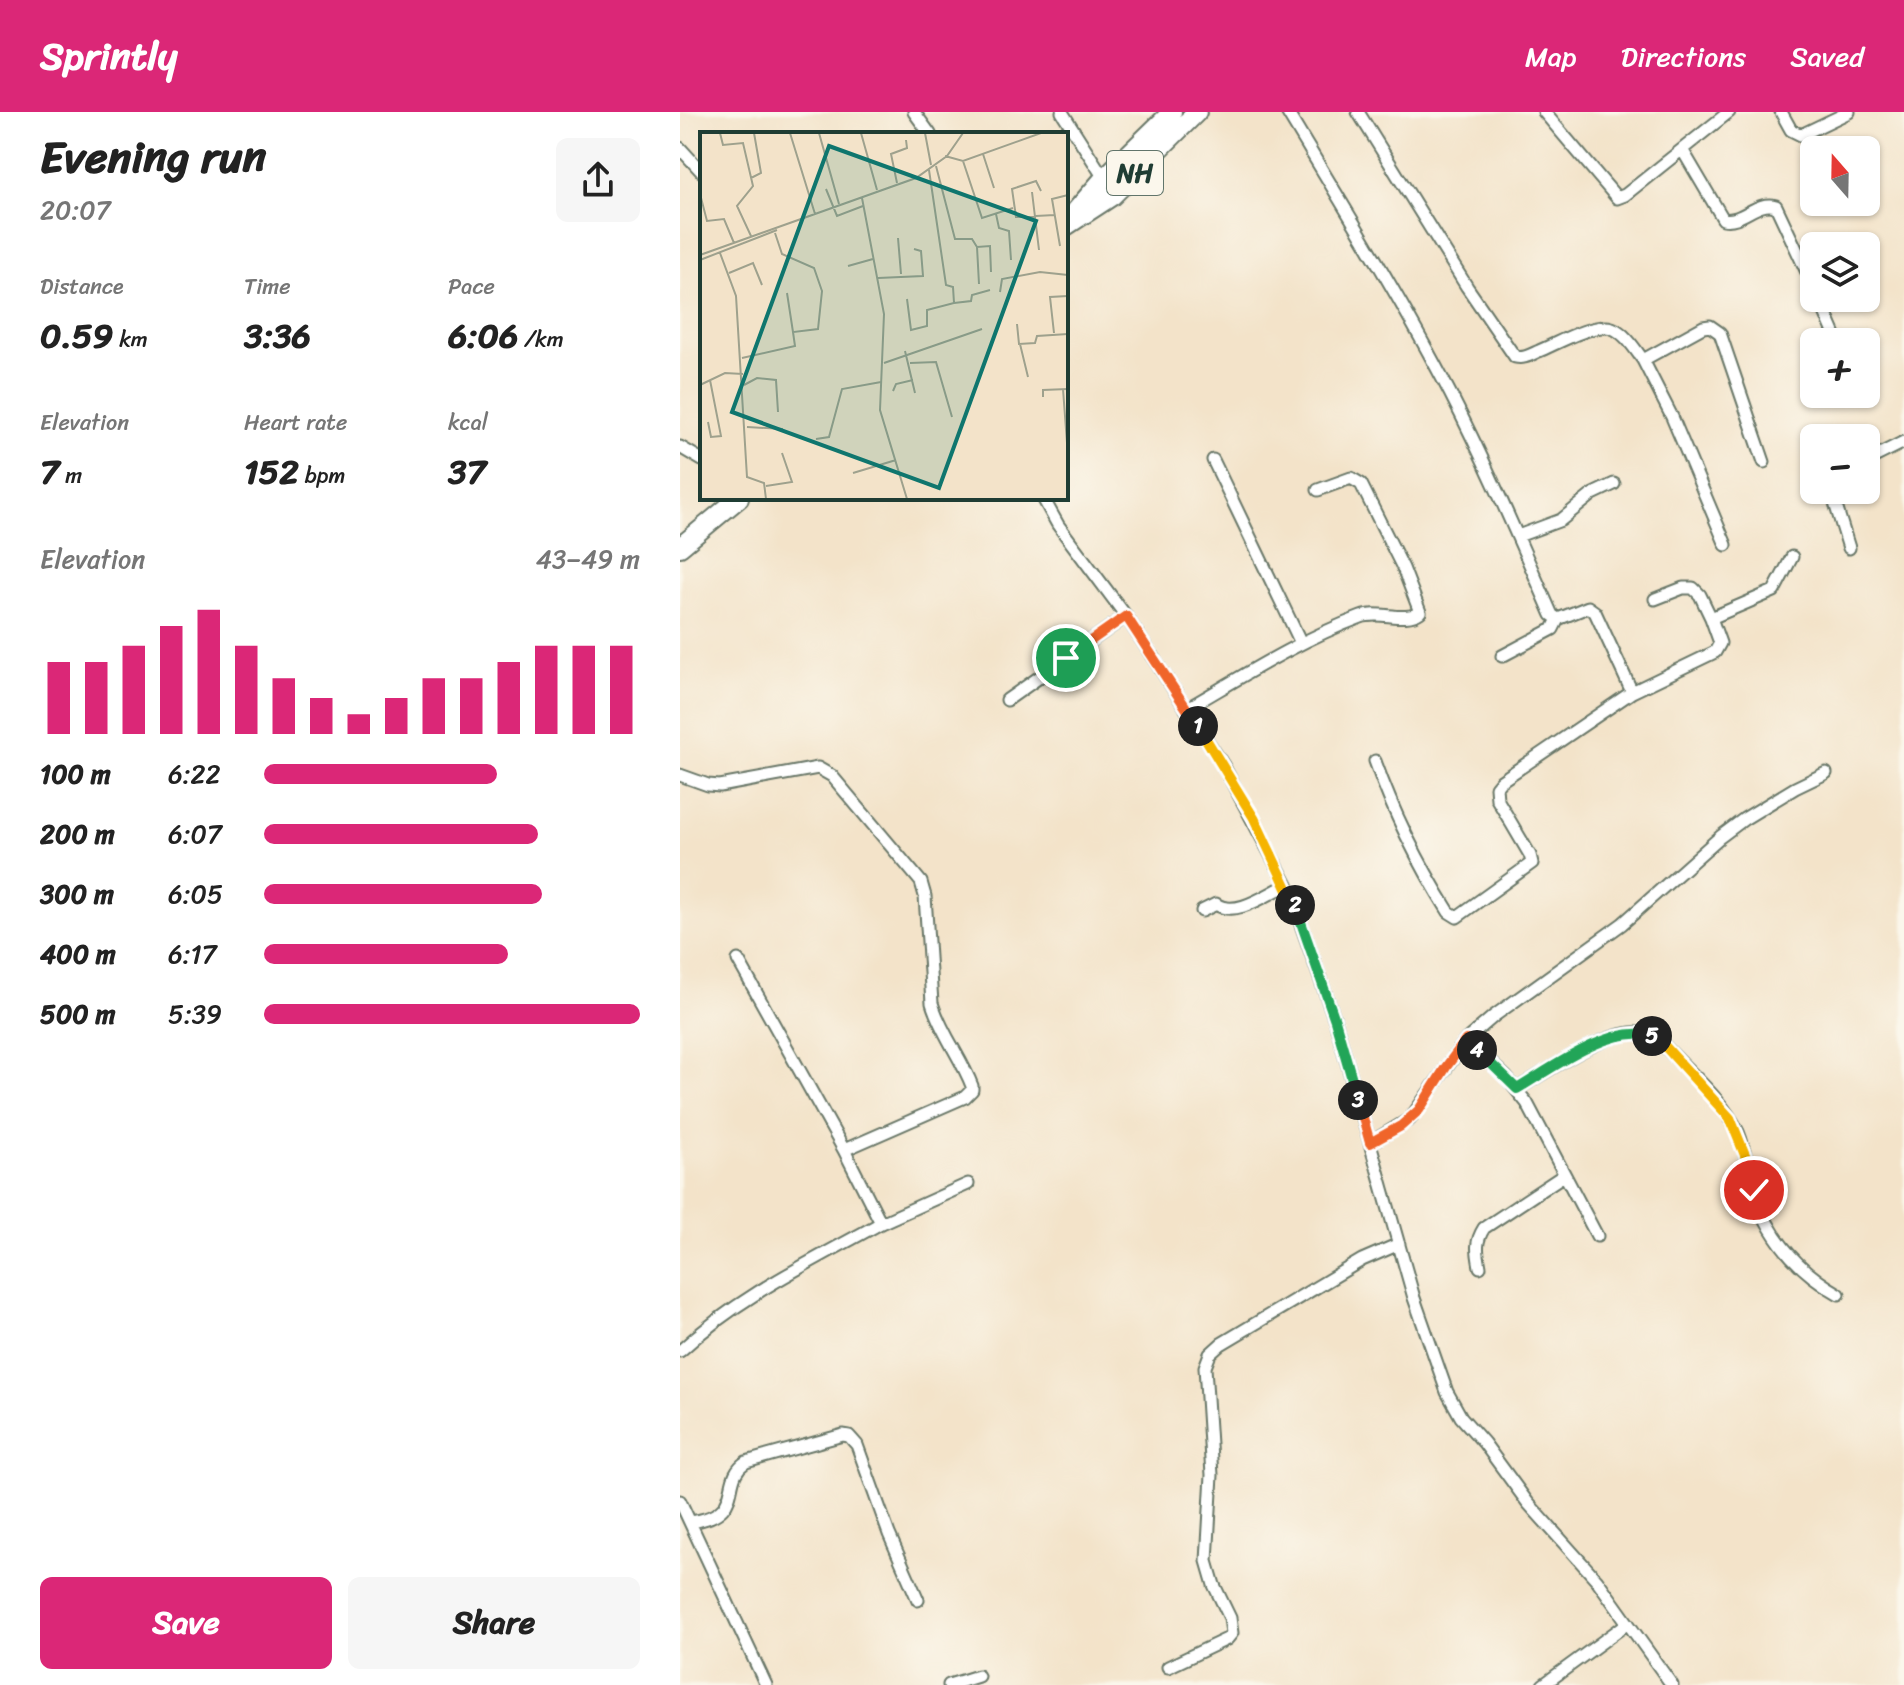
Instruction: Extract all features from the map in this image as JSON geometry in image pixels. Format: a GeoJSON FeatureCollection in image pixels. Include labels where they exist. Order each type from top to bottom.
{"type":"FeatureCollection","features":[{"type":"Feature","properties":{"kind":"highway","name":"NH"},"geometry":{"type":"LineString","coordinates":[[1068,222],[1104,178],[1172,112]]}},
{"type":"Feature","properties":{"kind":"highway","name":"NH"},"geometry":{"type":"LineString","coordinates":[[1068,223],[1112,196],[1197,112]]}},
{"type":"Feature","properties":{"kind":"highway"},"geometry":{"type":"LineString","coordinates":[[680,547],[735,500]]}},
{"type":"Feature","properties":{"kind":"street"},"geometry":{"type":"LineString","coordinates":[[914,112],[929,132]]}},
{"type":"Feature","properties":{"kind":"street"},"geometry":{"type":"LineString","coordinates":[[1062,112],[1104,178]]}},
{"type":"Feature","properties":{"kind":"street"},"geometry":{"type":"LineString","coordinates":[[1287,112],[1410,317],[1488,469],[1552,615],[1558,619]]}},
{"type":"Feature","properties":{"kind":"street"},"geometry":{"type":"LineString","coordinates":[[1358,112],[1467,287],[1515,357],[1527,357],[1604,326],[1614,328],[1623,335],[1643,360],[1672,417],[1726,545]]}},
{"type":"Feature","properties":{"kind":"street"},"geometry":{"type":"LineString","coordinates":[[1544,112],[1617,198],[1683,151],[1729,112]]}},
{"type":"Feature","properties":{"kind":"street"},"geometry":{"type":"LineString","coordinates":[[1781,112],[1791,130],[1801,135],[1849,112]]}},
{"type":"Feature","properties":{"kind":"street"},"geometry":{"type":"LineString","coordinates":[[680,148],[700,170]]}},
{"type":"Feature","properties":{"kind":"street"},"geometry":{"type":"LineString","coordinates":[[1683,151],[1723,219],[1736,219],[1762,205],[1776,206],[1800,257]]}},
{"type":"Feature","properties":{"kind":"street"},"geometry":{"type":"LineString","coordinates":[[1643,360],[1703,327],[1715,328],[1720,333],[1764,462]]}},
{"type":"Feature","properties":{"kind":"street"},"geometry":{"type":"LineString","coordinates":[[1880,454],[1904,442]]}},
{"type":"Feature","properties":{"kind":"street"},"geometry":{"type":"LineString","coordinates":[[680,447],[700,459]]}},
{"type":"Feature","properties":{"kind":"street"},"geometry":{"type":"LineString","coordinates":[[1213,460],[1301,643]]}},
{"type":"Feature","properties":{"kind":"street"},"geometry":{"type":"LineString","coordinates":[[1186,709],[1301,643],[1366,615],[1412,616],[1420,612],[1403,568],[1361,484],[1351,478],[1318,490]]}},
{"type":"Feature","properties":{"kind":"street"},"geometry":{"type":"LineString","coordinates":[[1518,536],[1561,520],[1593,494],[1614,484]]}},
{"type":"Feature","properties":{"kind":"street"},"geometry":{"type":"LineString","coordinates":[[1044,500],[1058,525],[1126,616],[1223,765],[1287,885],[1330,1007],[1438,1370],[1461,1417],[1528,1503],[1597,1580],[1672,1685]]}},
{"type":"Feature","properties":{"kind":"street"},"geometry":{"type":"LineString","coordinates":[[1835,504],[1849,548]]}},
{"type":"Feature","properties":{"kind":"street"},"geometry":{"type":"LineString","coordinates":[[1711,618],[1774,591],[1792,557]]}},
{"type":"Feature","properties":{"kind":"street"},"geometry":{"type":"LineString","coordinates":[[1375,761],[1388,796],[1421,864],[1449,912],[1457,917],[1532,863],[1497,799],[1496,787],[1501,781],[1632,692],[1715,652],[1720,643],[1700,595],[1693,588],[1683,588],[1655,599]]}},
{"type":"Feature","properties":{"kind":"street"},"geometry":{"type":"LineString","coordinates":[[1502,656],[1553,629],[1558,619],[1588,607],[1595,612],[1632,692]]}},
{"type":"Feature","properties":{"kind":"street"},"geometry":{"type":"LineString","coordinates":[[1007,700],[1126,616]]}},
{"type":"Feature","properties":{"kind":"street"},"geometry":{"type":"LineString","coordinates":[[680,775],[720,786],[811,769],[825,770],[921,882],[925,896],[932,1003],[936,1018],[955,1049],[972,1090],[965,1097],[844,1150]]}},
{"type":"Feature","properties":{"kind":"street"},"geometry":{"type":"LineString","coordinates":[[1370,1143],[1401,1126],[1419,1110],[1466,1040],[1529,988],[1622,924],[1744,819],[1826,773]]}},
{"type":"Feature","properties":{"kind":"street"},"geometry":{"type":"LineString","coordinates":[[1202,911],[1216,904],[1226,910],[1236,908],[1287,885]]}},
{"type":"Feature","properties":{"kind":"street"},"geometry":{"type":"LineString","coordinates":[[738,960],[881,1223]]}},
{"type":"Feature","properties":{"kind":"street"},"geometry":{"type":"LineString","coordinates":[[1517,1089],[1609,1039],[1631,1033],[1652,1036],[1662,1043],[1730,1118],[1742,1144],[1761,1210],[1783,1247],[1801,1268],[1839,1294]]}},
{"type":"Feature","properties":{"kind":"street"},"geometry":{"type":"LineString","coordinates":[[1466,1040],[1517,1089],[1597,1236]]}},
{"type":"Feature","properties":{"kind":"street"},"geometry":{"type":"LineString","coordinates":[[1480,1267],[1476,1249],[1484,1228],[1564,1175]]}},
{"type":"Feature","properties":{"kind":"street"},"geometry":{"type":"LineString","coordinates":[[680,1351],[717,1318],[748,1297],[881,1223],[968,1184]]}},
{"type":"Feature","properties":{"kind":"street"},"geometry":{"type":"LineString","coordinates":[[1168,1667],[1227,1639],[1232,1633],[1230,1618],[1214,1585],[1207,1561],[1212,1475],[1205,1367],[1210,1354],[1221,1344],[1343,1271],[1399,1244]]}},
{"type":"Feature","properties":{"kind":"street"},"geometry":{"type":"LineString","coordinates":[[690,1522],[711,1517],[722,1509],[730,1500],[735,1472],[746,1462],[843,1435],[849,1436],[857,1445],[889,1534],[918,1600]]}},
{"type":"Feature","properties":{"kind":"street"},"geometry":{"type":"LineString","coordinates":[[680,1501],[766,1685]]}},
{"type":"Feature","properties":{"kind":"street"},"geometry":{"type":"LineString","coordinates":[[1543,1685],[1628,1623]]}},
{"type":"Feature","properties":{"kind":"street"},"geometry":{"type":"LineString","coordinates":[[949,1685],[978,1676]]}},
{"type":"Feature","properties":{"kind":"route"},"geometry":{"type":"LineString","coordinates":[[1066,658],[1126,616],[1223,765],[1254,818],[1287,885],[1335,1020],[1370,1143],[1401,1126],[1419,1110],[1466,1040],[1517,1089],[1609,1039],[1641,1033],[1662,1043],[1730,1118],[1738,1134],[1754,1190]]}}]}
